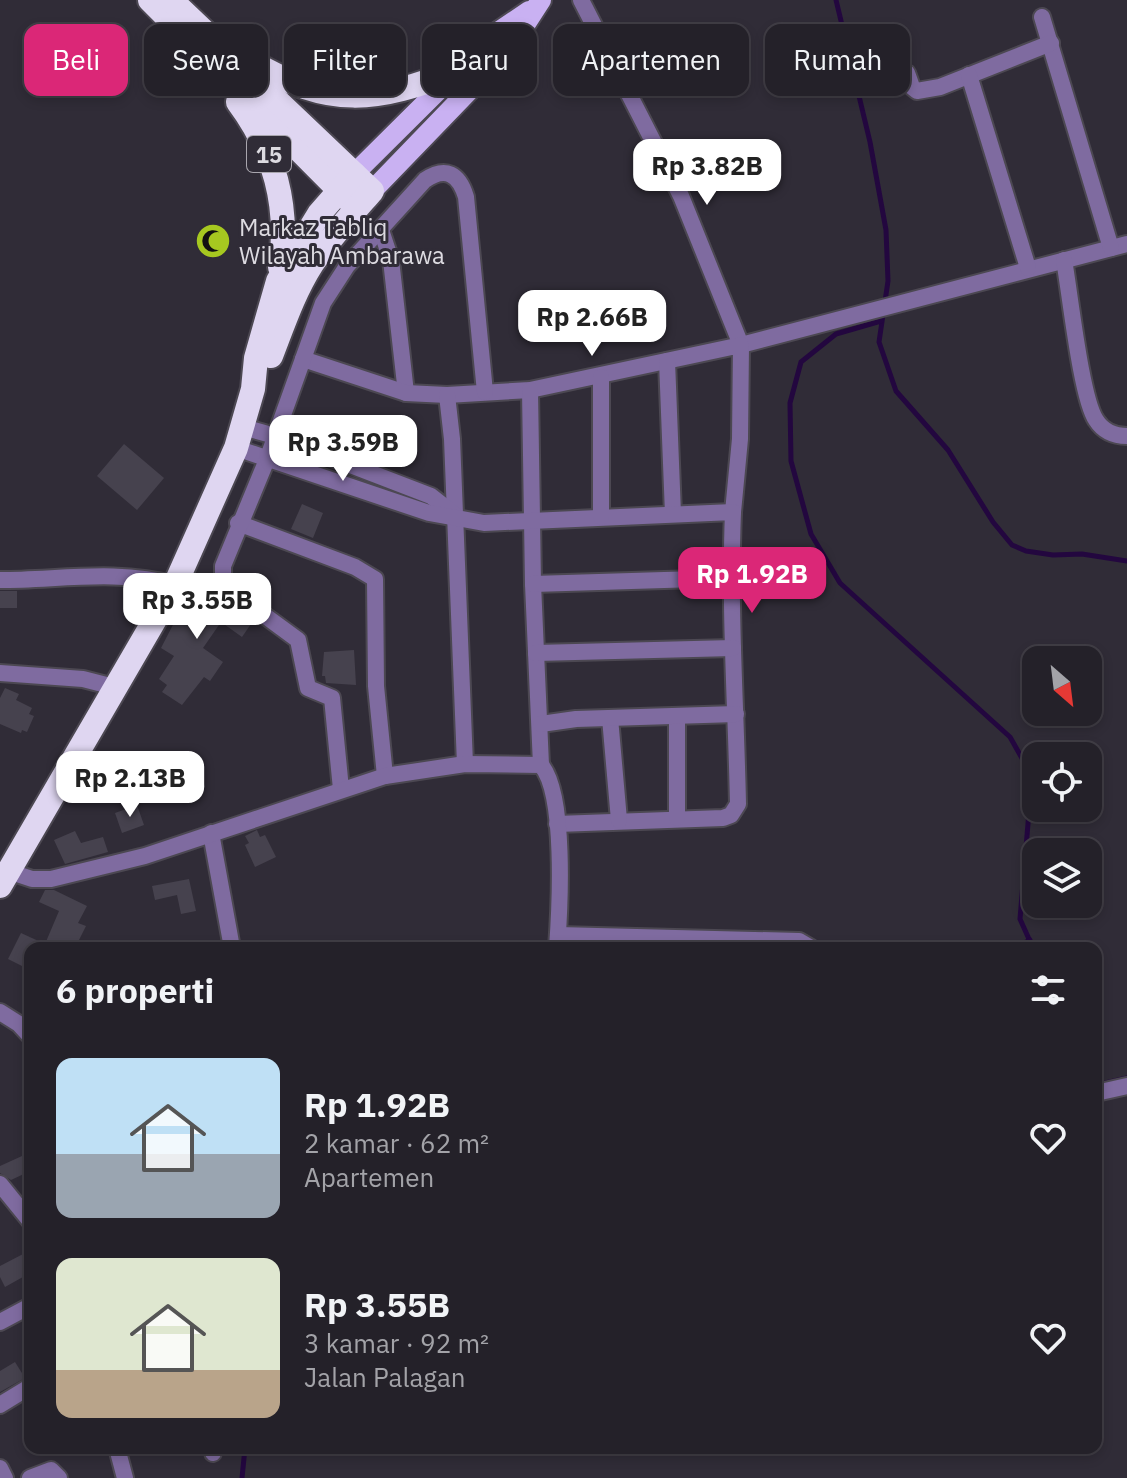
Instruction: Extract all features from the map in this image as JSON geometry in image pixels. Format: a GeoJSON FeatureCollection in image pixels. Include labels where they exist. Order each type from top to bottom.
{"type":"FeatureCollection","features":[{"type":"Feature","properties":{"kind":"highway","name":"15"},"geometry":{"type":"LineString","coordinates":[[150,0],[180,24]]}},
{"type":"Feature","properties":{"kind":"highway","name":"15"},"geometry":{"type":"LineString","coordinates":[[171,0],[189,24]]}},
{"type":"Feature","properties":{"kind":"highway"},"geometry":{"type":"LineString","coordinates":[[268,73],[327,95],[372,97],[422,84]]}},
{"type":"Feature","properties":{"kind":"highway","name":"15"},"geometry":{"type":"LineString","coordinates":[[4,878],[118,688],[175,585],[240,438],[284,244],[281,197],[268,152],[235,96]]}},
{"type":"Feature","properties":{"kind":"highway","name":"15"},"geometry":{"type":"LineString","coordinates":[[258,96],[356,191]]}},
{"type":"Feature","properties":{"kind":"highway","name":"15"},"geometry":{"type":"LineString","coordinates":[[278,281],[299,242],[356,191]]}},
{"type":"Feature","properties":{"kind":"highway","name":"15"},"geometry":{"type":"LineString","coordinates":[[253,389],[269,361],[289,309],[311,266],[356,191]]}},
{"type":"Feature","properties":{"kind":"main road"},"geometry":{"type":"LineString","coordinates":[[509,24],[540,2]]}},
{"type":"Feature","properties":{"kind":"main road"},"geometry":{"type":"LineString","coordinates":[[356,191],[510,48],[540,2]]}},
{"type":"Feature","properties":{"kind":"main road"},"geometry":{"type":"LineString","coordinates":[[356,191],[436,96]]}},
{"type":"Feature","properties":{"kind":"street"},"geometry":{"type":"LineString","coordinates":[[557,824],[723,818],[735,811],[736,714],[730,578],[740,439],[741,345],[681,196],[581,0]]}},
{"type":"Feature","properties":{"kind":"street"},"geometry":{"type":"LineString","coordinates":[[303,359],[406,393],[447,395],[530,390],[741,345],[1119,246],[1042,17]]}},
{"type":"Feature","properties":{"kind":"street"},"geometry":{"type":"LineString","coordinates":[[910,81],[917,91],[940,87],[1051,43]]}},
{"type":"Feature","properties":{"kind":"street"},"geometry":{"type":"LineString","coordinates":[[969,75],[1028,268]]}},
{"type":"Feature","properties":{"kind":"street"},"geometry":{"type":"LineString","coordinates":[[341,789],[332,698],[308,688],[298,640],[230,590],[223,579],[227,550],[268,457],[323,303],[347,266],[425,180],[436,173],[447,172],[457,176],[466,197],[485,392]]}},
{"type":"Feature","properties":{"kind":"street"},"geometry":{"type":"LineString","coordinates":[[381,230],[391,260],[406,393]]}},
{"type":"Feature","properties":{"kind":"street"},"geometry":{"type":"LineString","coordinates":[[1064,260],[1089,405],[1102,427],[1115,436],[1127,436]]}},
{"type":"Feature","properties":{"kind":"street"},"geometry":{"type":"LineString","coordinates":[[667,361],[673,514]]}},
{"type":"Feature","properties":{"kind":"street"},"geometry":{"type":"LineString","coordinates":[[601,377],[601,517]]}},
{"type":"Feature","properties":{"kind":"street"},"geometry":{"type":"LineString","coordinates":[[530,390],[533,584],[541,765],[550,775],[557,824],[558,942],[605,942]]}},
{"type":"Feature","properties":{"kind":"street"},"geometry":{"type":"LineString","coordinates":[[447,395],[465,764]]}},
{"type":"Feature","properties":{"kind":"street"},"geometry":{"type":"LineString","coordinates":[[240,438],[275,436],[431,496],[455,515]]}},
{"type":"Feature","properties":{"kind":"street"},"geometry":{"type":"LineString","coordinates":[[240,438],[268,457],[429,513],[455,515],[484,523],[733,512]]}},
{"type":"Feature","properties":{"kind":"street"},"geometry":{"type":"LineString","coordinates":[[238,523],[362,569],[375,579],[376,686],[385,776]]}},
{"type":"Feature","properties":{"kind":"street"},"geometry":{"type":"LineString","coordinates":[[0,580],[136,577],[175,585]]}},
{"type":"Feature","properties":{"kind":"street"},"geometry":{"type":"LineString","coordinates":[[533,584],[730,578]]}},
{"type":"Feature","properties":{"kind":"street"},"geometry":{"type":"LineString","coordinates":[[536,653],[733,648]]}},
{"type":"Feature","properties":{"kind":"street"},"geometry":{"type":"LineString","coordinates":[[0,673],[83,679],[118,688]]}},
{"type":"Feature","properties":{"kind":"street"},"geometry":{"type":"LineString","coordinates":[[541,724],[610,718],[736,714]]}},
{"type":"Feature","properties":{"kind":"street"},"geometry":{"type":"LineString","coordinates":[[677,716],[677,818]]}},
{"type":"Feature","properties":{"kind":"street"},"geometry":{"type":"LineString","coordinates":[[610,718],[619,820]]}},
{"type":"Feature","properties":{"kind":"street"},"geometry":{"type":"LineString","coordinates":[[4,878],[51,879],[145,856],[385,776],[465,764],[541,765]]}},
{"type":"Feature","properties":{"kind":"street"},"geometry":{"type":"LineString","coordinates":[[211,833],[231,942]]}},
{"type":"Feature","properties":{"kind":"street"},"geometry":{"type":"LineString","coordinates":[[0,1012],[24,1029]]}},
{"type":"Feature","properties":{"kind":"street"},"geometry":{"type":"LineString","coordinates":[[1102,1092],[1127,1086]]}},
{"type":"Feature","properties":{"kind":"street"},"geometry":{"type":"LineString","coordinates":[[0,1184],[24,1213]]}},
{"type":"Feature","properties":{"kind":"street"},"geometry":{"type":"LineString","coordinates":[[0,1322],[24,1309]]}},
{"type":"Feature","properties":{"kind":"street"},"geometry":{"type":"LineString","coordinates":[[0,1405],[24,1390]]}},
{"type":"Feature","properties":{"kind":"street"},"geometry":{"type":"LineString","coordinates":[[119,1454],[125,1478]]}},
{"type":"Feature","properties":{"kind":"street"},"geometry":{"type":"LineString","coordinates":[[0,1468],[5,1478]]}},
{"type":"Feature","properties":{"kind":"street"},"geometry":{"type":"LineString","coordinates":[[30,1478],[53,1470],[59,1478]]}},
{"type":"Feature","properties":{"kind":"building"},"geometry":{"type":"Polygon","coordinates":[[[124,444],[164,478],[137,510],[97,476],[124,444]]]}},
{"type":"Feature","properties":{"kind":"building"},"geometry":{"type":"Polygon","coordinates":[[[302,504],[323,513],[313,538],[291,529],[302,504]]]}},
{"type":"Feature","properties":{"kind":"building"},"geometry":{"type":"Polygon","coordinates":[[[196,580],[253,621],[242,637],[221,622],[203,648],[223,662],[210,681],[204,677],[182,705],[162,692],[167,685],[159,679],[174,656],[161,648],[196,580]]]}},
{"type":"Feature","properties":{"kind":"building"},"geometry":{"type":"Polygon","coordinates":[[[0,591],[17,591],[17,608],[0,608],[0,591]]]}},
{"type":"Feature","properties":{"kind":"building"},"geometry":{"type":"Polygon","coordinates":[[[354,650],[356,685],[326,683],[325,676],[322,676],[324,652],[354,650]]]}},
{"type":"Feature","properties":{"kind":"building"},"geometry":{"type":"Polygon","coordinates":[[[5,688],[19,694],[16,700],[32,708],[29,714],[34,716],[27,732],[22,730],[21,733],[0,724],[0,698],[5,688]]]}},
{"type":"Feature","properties":{"kind":"building"},"geometry":{"type":"Polygon","coordinates":[[[197,761],[205,787],[170,798],[162,771],[197,761]]]}},
{"type":"Feature","properties":{"kind":"building"},"geometry":{"type":"Polygon","coordinates":[[[137,805],[144,825],[122,833],[115,813],[137,805]]]}},
{"type":"Feature","properties":{"kind":"building"},"geometry":{"type":"Polygon","coordinates":[[[257,830],[260,837],[265,835],[276,857],[255,867],[245,845],[249,843],[245,836],[257,830]]]}},
{"type":"Feature","properties":{"kind":"building"},"geometry":{"type":"Polygon","coordinates":[[[75,831],[81,843],[103,837],[108,852],[65,864],[54,840],[75,831]]]}},
{"type":"Feature","properties":{"kind":"building"},"geometry":{"type":"Polygon","coordinates":[[[189,879],[196,911],[181,914],[177,895],[155,900],[152,886],[189,879]]]}},
{"type":"Feature","properties":{"kind":"building"},"geometry":{"type":"Polygon","coordinates":[[[45,890],[54,890],[87,906],[78,923],[86,926],[78,942],[46,942],[59,911],[39,902],[45,890]]]}},
{"type":"Feature","properties":{"kind":"building"},"geometry":{"type":"Polygon","coordinates":[[[21,933],[41,942],[24,942],[24,967],[8,959],[21,933]]]}},
{"type":"Feature","properties":{"kind":"building"},"geometry":{"type":"Polygon","coordinates":[[[22,1156],[24,1174],[11,1180],[0,1173],[0,1166],[22,1156]]]}},
{"type":"Feature","properties":{"kind":"building"},"geometry":{"type":"Polygon","coordinates":[[[24,1254],[24,1276],[5,1287],[0,1277],[0,1266],[24,1254]]]}},
{"type":"Feature","properties":{"kind":"building"},"geometry":{"type":"Polygon","coordinates":[[[15,1362],[24,1379],[0,1392],[0,1371],[15,1362]]]}},
{"type":"Feature","properties":{"kind":"waterway"},"geometry":{"type":"LineString","coordinates":[[836,0],[870,142],[886,230],[888,281],[879,342],[896,391],[948,450],[993,522],[1012,545],[1026,551],[1053,555],[1082,554],[1127,561]]}},
{"type":"Feature","properties":{"kind":"waterway"},"geometry":{"type":"LineString","coordinates":[[881,321],[836,334],[801,362],[790,403],[791,461],[811,534],[840,583],[1010,737],[1032,776],[1020,919],[1030,942]]}},
{"type":"Feature","properties":{"kind":"waterway"},"geometry":{"type":"LineString","coordinates":[[1026,942],[1030,940]]}},
{"type":"Feature","properties":{"kind":"waterway"},"geometry":{"type":"LineString","coordinates":[[1102,1084],[1127,1078]]}},
{"type":"Feature","properties":{"kind":"waterway"},"geometry":{"type":"LineString","coordinates":[[242,1478],[244,1454]]}},
{"type":"Feature","properties":{"kind":"place","name":"Markaz Tabliq Wilayah Ambarawa"},"geometry":{"type":"Point","coordinates":[213,241]}}]}
